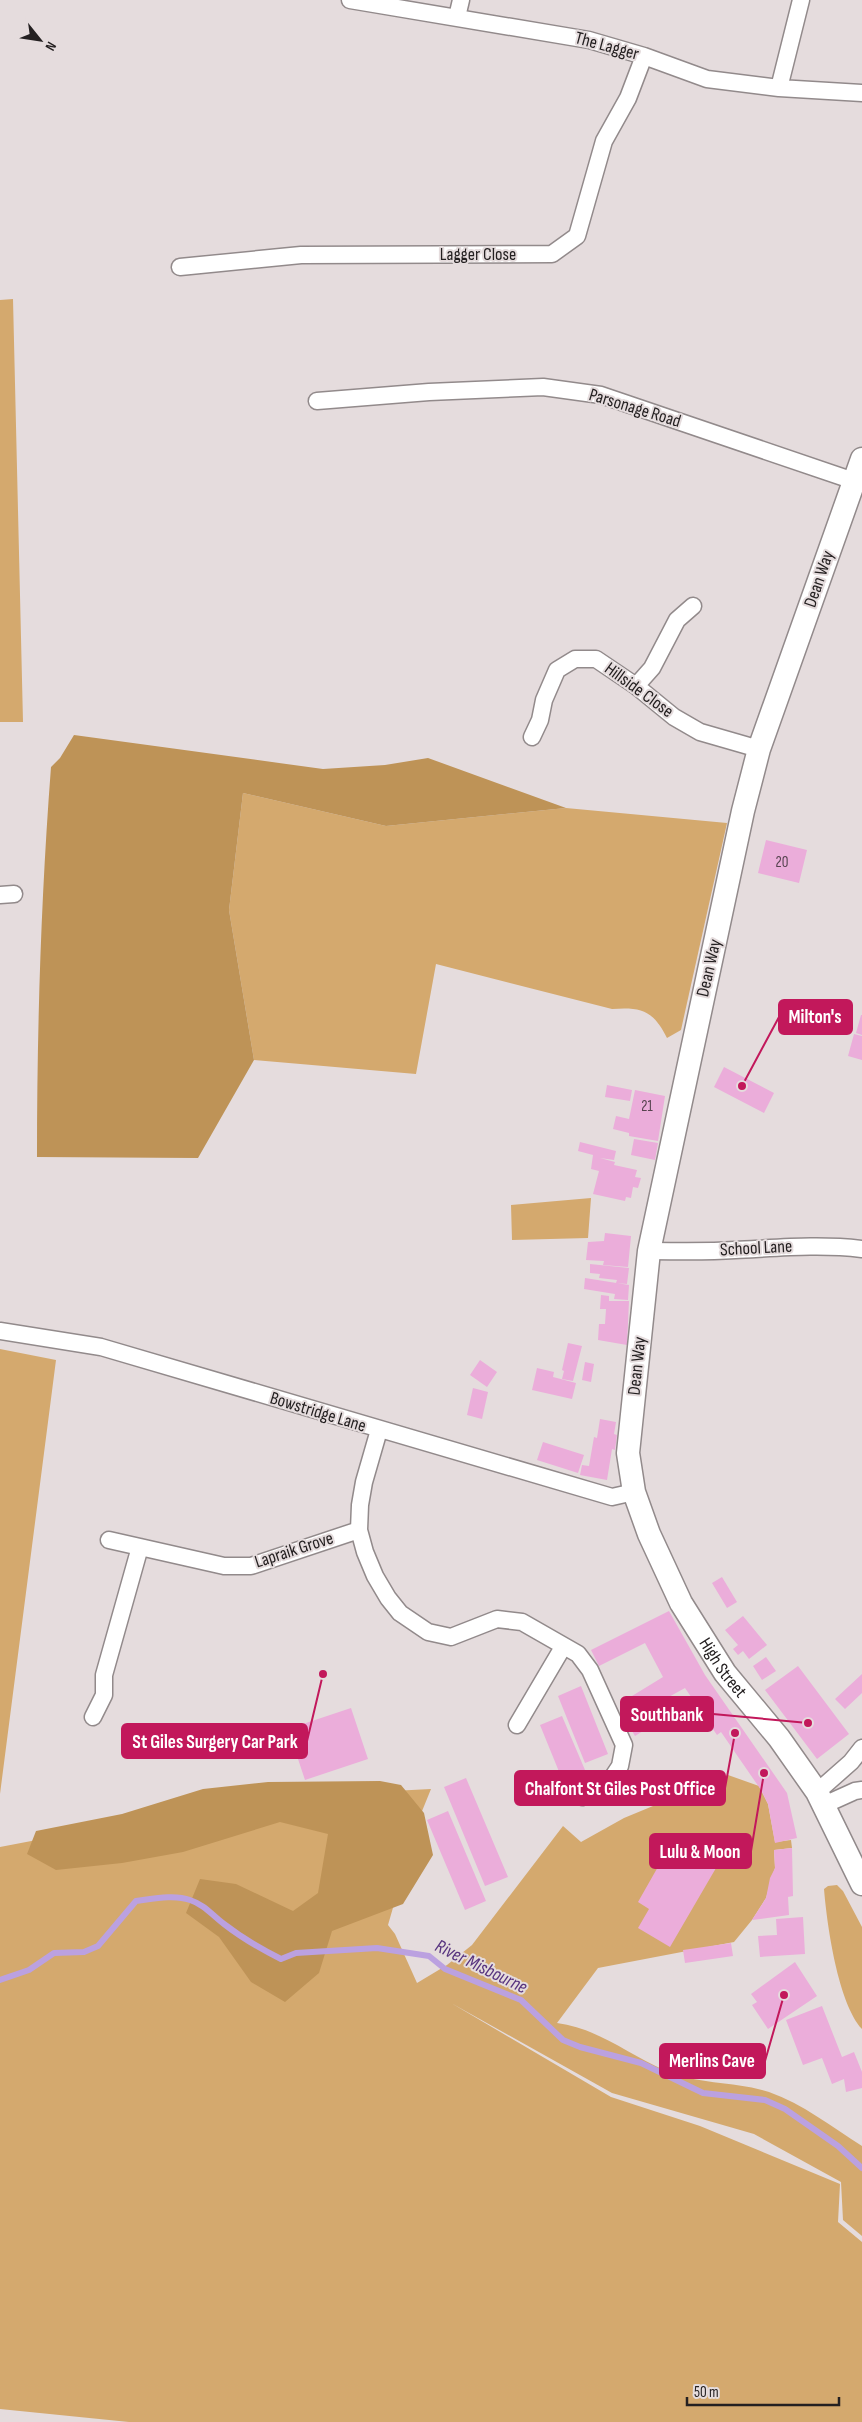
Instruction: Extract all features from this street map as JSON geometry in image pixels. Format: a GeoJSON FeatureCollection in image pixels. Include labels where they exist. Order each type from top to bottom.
{"type":"FeatureCollection","features":[{"type":"Feature","properties":{"kind":"street","name":"The Lagger"},"geometry":{"type":"LineString","coordinates":[[350,0],[589,40],[644,56],[708,80],[779,88],[862,93]]}},
{"type":"Feature","properties":{"kind":"street"},"geometry":{"type":"LineString","coordinates":[[457,17],[462,0]]}},
{"type":"Feature","properties":{"kind":"street"},"geometry":{"type":"LineString","coordinates":[[779,88],[801,0]]}},
{"type":"Feature","properties":{"kind":"street","name":"Lagger Close"},"geometry":{"type":"LineString","coordinates":[[180,267],[301,256],[552,254],[577,236],[604,141],[628,98],[644,56]]}},
{"type":"Feature","properties":{"kind":"street","name":"Parsonage Road"},"geometry":{"type":"LineString","coordinates":[[317,402],[429,392],[543,387],[601,395],[854,481]]}},
{"type":"Feature","properties":{"kind":"street","name":"Dean Way"},"geometry":{"type":"LineString","coordinates":[[634,1492],[628,1453],[649,1251],[691,1047],[743,811],[759,750],[862,459]]}},
{"type":"Feature","properties":{"kind":"street"},"geometry":{"type":"LineString","coordinates":[[636,686],[652,668],[677,620],[693,606]]}},
{"type":"Feature","properties":{"kind":"street","name":"Hillside Close"},"geometry":{"type":"LineString","coordinates":[[532,737],[540,720],[544,700],[557,670],[575,659],[596,659],[636,686],[674,717],[700,732],[759,750]]}},
{"type":"Feature","properties":{"kind":"street","name":"School Lane"},"geometry":{"type":"LineString","coordinates":[[649,1251],[734,1250],[789,1246],[839,1246],[862,1249]]}},
{"type":"Feature","properties":{"kind":"street","name":"Bowstridge Lane"},"geometry":{"type":"LineString","coordinates":[[0,1331],[101,1347],[612,1497],[634,1492]]}},
{"type":"Feature","properties":{"kind":"street"},"geometry":{"type":"LineString","coordinates":[[379,1430],[364,1482],[360,1506],[360,1530],[365,1552],[388,1598],[400,1613],[428,1632],[451,1637],[497,1619],[522,1622],[578,1654],[590,1670],[624,1745],[620,1766],[612,1778],[600,1789],[582,1798]]}},
{"type":"Feature","properties":{"kind":"street","name":"High Street"},"geometry":{"type":"LineString","coordinates":[[634,1492],[649,1534],[677,1594],[703,1641],[821,1798],[862,1884]]}},
{"type":"Feature","properties":{"kind":"street","name":"Lapraik Grove"},"geometry":{"type":"LineString","coordinates":[[109,1540],[224,1566],[250,1566],[360,1530]]}},
{"type":"Feature","properties":{"kind":"street"},"geometry":{"type":"LineString","coordinates":[[93,1717],[104,1695],[104,1675],[140,1548]]}},
{"type":"Feature","properties":{"kind":"street"},"geometry":{"type":"LineString","coordinates":[[516,1725],[564,1646]]}},
{"type":"Feature","properties":{"kind":"street"},"geometry":{"type":"LineString","coordinates":[[821,1798],[862,1748]]}},
{"type":"Feature","properties":{"kind":"street"},"geometry":{"type":"LineString","coordinates":[[821,1798],[862,1790]]}},
{"type":"Feature","properties":{"kind":"shaded area"},"geometry":{"type":"Polygon","coordinates":[[[13,299],[23,722],[0,722],[0,300],[13,299]]]}},
{"type":"Feature","properties":{"kind":"shaded area"},"geometry":{"type":"Polygon","coordinates":[[[74,735],[323,769],[385,765],[428,758],[566,808],[386,826],[243,793],[229,910],[254,1060],[198,1158],[37,1157],[40,962],[51,767],[60,758],[74,735]]]}},
{"type":"Feature","properties":{"kind":"shaded area"},"geometry":{"type":"Polygon","coordinates":[[[243,793],[386,826],[566,808],[727,823],[681,1030],[667,1038],[657,1021],[645,1012],[631,1009],[612,1009],[436,964],[416,1074],[254,1060],[229,910],[243,793]]]}},
{"type":"Feature","properties":{"kind":"shaded area"},"geometry":{"type":"Polygon","coordinates":[[[591,1198],[588,1238],[512,1240],[511,1205],[591,1198]]]}},
{"type":"Feature","properties":{"kind":"shaded area"},"geometry":{"type":"Polygon","coordinates":[[[0,1349],[56,1360],[0,1794],[0,1349]]]}},
{"type":"Feature","properties":{"kind":"shaded area"},"geometry":{"type":"Polygon","coordinates":[[[728,1775],[759,1786],[768,1804],[775,1842],[791,1840],[792,1848],[774,1850],[775,1868],[766,1898],[752,1920],[734,1942],[598,1968],[557,2023],[586,2030],[651,2064],[677,2075],[703,2081],[743,2086],[782,2097],[817,2116],[862,2146],[862,2236],[843,2220],[841,2182],[754,2134],[612,2093],[451,2003],[611,2097],[700,2126],[840,2184],[838,2222],[862,2242],[862,2422],[129,2422],[0,2409],[0,1847],[256,1798],[431,1789],[418,1821],[388,1925],[395,1934],[417,1983],[447,1965],[472,1945],[563,1826],[581,1842],[624,1818],[728,1775]]]}},
{"type":"Feature","properties":{"kind":"shaded area"},"geometry":{"type":"Polygon","coordinates":[[[380,1781],[401,1785],[424,1813],[433,1855],[403,1904],[332,1931],[319,1973],[285,2002],[251,1982],[219,1937],[186,1913],[200,1879],[236,1884],[293,1911],[318,1893],[328,1834],[280,1822],[183,1852],[122,1863],[56,1870],[27,1854],[36,1831],[122,1814],[203,1789],[268,1782],[380,1781]]]}},
{"type":"Feature","properties":{"kind":"shaded area"},"geometry":{"type":"Polygon","coordinates":[[[837,1885],[843,1891],[862,1927],[862,2029],[846,2001],[831,1942],[824,1889],[828,1886],[837,1885]]]}},
{"type":"Feature","properties":{"kind":"building"},"geometry":{"type":"Polygon","coordinates":[[[766,840],[807,850],[799,883],[758,873],[766,840]]]}},
{"type":"Feature","properties":{"kind":"building"},"geometry":{"type":"Polygon","coordinates":[[[862,1015],[862,1035],[856,1033],[862,1015]]]}},
{"type":"Feature","properties":{"kind":"building"},"geometry":{"type":"Polygon","coordinates":[[[854,1034],[862,1036],[862,1060],[848,1056],[854,1034]]]}},
{"type":"Feature","properties":{"kind":"building"},"geometry":{"type":"Polygon","coordinates":[[[724,1067],[774,1093],[764,1113],[714,1087],[724,1067]]]}},
{"type":"Feature","properties":{"kind":"building"},"geometry":{"type":"Polygon","coordinates":[[[607,1085],[632,1090],[630,1101],[605,1097],[607,1085]]]}},
{"type":"Feature","properties":{"kind":"building"},"geometry":{"type":"Polygon","coordinates":[[[635,1090],[665,1096],[658,1141],[629,1136],[629,1133],[613,1129],[616,1116],[629,1119],[635,1090]]]}},
{"type":"Feature","properties":{"kind":"building"},"geometry":{"type":"Polygon","coordinates":[[[634,1139],[658,1143],[655,1160],[631,1155],[634,1139]]]}},
{"type":"Feature","properties":{"kind":"building"},"geometry":{"type":"Polygon","coordinates":[[[580,1142],[616,1151],[614,1160],[600,1158],[615,1162],[614,1165],[637,1170],[635,1177],[641,1178],[638,1188],[633,1187],[631,1198],[626,1197],[625,1201],[593,1194],[599,1171],[591,1169],[593,1155],[578,1151],[580,1142]]]}},
{"type":"Feature","properties":{"kind":"building"},"geometry":{"type":"Polygon","coordinates":[[[605,1233],[631,1236],[628,1267],[603,1265],[604,1261],[586,1260],[588,1242],[604,1241],[605,1233]]]}},
{"type":"Feature","properties":{"kind":"building"},"geometry":{"type":"Polygon","coordinates":[[[590,1264],[629,1268],[627,1284],[616,1283],[617,1280],[599,1278],[600,1274],[590,1273],[590,1264]]]}},
{"type":"Feature","properties":{"kind":"building"},"geometry":{"type":"Polygon","coordinates":[[[585,1278],[629,1285],[628,1300],[614,1299],[615,1294],[584,1289],[585,1278]]]}},
{"type":"Feature","properties":{"kind":"building"},"geometry":{"type":"Polygon","coordinates":[[[601,1295],[609,1296],[609,1301],[629,1301],[627,1345],[598,1340],[599,1324],[605,1324],[606,1309],[600,1309],[601,1295]]]}},
{"type":"Feature","properties":{"kind":"building"},"geometry":{"type":"Polygon","coordinates":[[[568,1343],[582,1346],[573,1381],[562,1379],[568,1343]]]}},
{"type":"Feature","properties":{"kind":"building"},"geometry":{"type":"Polygon","coordinates":[[[480,1360],[497,1372],[487,1387],[470,1375],[480,1360]]]}},
{"type":"Feature","properties":{"kind":"building"},"geometry":{"type":"Polygon","coordinates":[[[585,1362],[594,1364],[591,1382],[582,1380],[585,1362]]]}},
{"type":"Feature","properties":{"kind":"building"},"geometry":{"type":"Polygon","coordinates":[[[537,1368],[554,1372],[553,1377],[576,1383],[572,1399],[532,1390],[537,1368]]]}},
{"type":"Feature","properties":{"kind":"building"},"geometry":{"type":"Polygon","coordinates":[[[473,1388],[488,1392],[482,1419],[467,1415],[473,1388]]]}},
{"type":"Feature","properties":{"kind":"building"},"geometry":{"type":"Polygon","coordinates":[[[600,1419],[616,1422],[614,1434],[617,1435],[615,1450],[612,1449],[607,1480],[580,1475],[582,1465],[589,1466],[594,1437],[597,1438],[600,1419]]]}},
{"type":"Feature","properties":{"kind":"building"},"geometry":{"type":"Polygon","coordinates":[[[543,1442],[584,1455],[578,1473],[537,1460],[543,1442]]]}},
{"type":"Feature","properties":{"kind":"building"},"geometry":{"type":"Polygon","coordinates":[[[722,1577],[737,1602],[727,1608],[712,1583],[722,1577]]]}},
{"type":"Feature","properties":{"kind":"building"},"geometry":{"type":"Polygon","coordinates":[[[669,1611],[705,1675],[787,1793],[797,1838],[775,1843],[768,1804],[761,1790],[721,1732],[717,1735],[685,1688],[665,1699],[673,1712],[635,1736],[621,1712],[636,1703],[632,1696],[663,1677],[645,1643],[599,1666],[591,1650],[669,1611]]]}},
{"type":"Feature","properties":{"kind":"building"},"geometry":{"type":"Polygon","coordinates":[[[743,1616],[767,1645],[749,1659],[743,1651],[738,1655],[733,1649],[738,1645],[725,1630],[743,1616]]]}},
{"type":"Feature","properties":{"kind":"building"},"geometry":{"type":"Polygon","coordinates":[[[766,1657],[776,1671],[762,1680],[753,1666],[766,1657]]]}},
{"type":"Feature","properties":{"kind":"building"},"geometry":{"type":"Polygon","coordinates":[[[798,1666],[849,1734],[817,1759],[765,1690],[798,1666]]]}},
{"type":"Feature","properties":{"kind":"building"},"geometry":{"type":"Polygon","coordinates":[[[862,1674],[862,1693],[845,1709],[835,1699],[862,1674]]]}},
{"type":"Feature","properties":{"kind":"building"},"geometry":{"type":"Polygon","coordinates":[[[581,1686],[608,1754],[585,1763],[558,1696],[581,1686]]]}},
{"type":"Feature","properties":{"kind":"building"},"geometry":{"type":"Polygon","coordinates":[[[351,1708],[368,1759],[305,1780],[288,1729],[351,1708]]]}},
{"type":"Feature","properties":{"kind":"building"},"geometry":{"type":"Polygon","coordinates":[[[562,1716],[585,1770],[562,1779],[540,1725],[562,1716]]]}},
{"type":"Feature","properties":{"kind":"building"},"geometry":{"type":"Polygon","coordinates":[[[466,1778],[508,1877],[485,1886],[444,1787],[466,1778]]]}},
{"type":"Feature","properties":{"kind":"building"},"geometry":{"type":"Polygon","coordinates":[[[448,1811],[486,1901],[465,1910],[427,1820],[448,1811]]]}},
{"type":"Feature","properties":{"kind":"building"},"geometry":{"type":"Polygon","coordinates":[[[692,1838],[709,1848],[702,1860],[716,1868],[670,1947],[638,1928],[649,1909],[638,1902],[663,1858],[660,1856],[663,1850],[667,1852],[673,1842],[685,1849],[692,1838]]]}},
{"type":"Feature","properties":{"kind":"building"},"geometry":{"type":"Polygon","coordinates":[[[792,1848],[793,1896],[788,1897],[789,1915],[752,1920],[766,1898],[770,1878],[775,1868],[774,1850],[792,1848]]]}},
{"type":"Feature","properties":{"kind":"building"},"geometry":{"type":"Polygon","coordinates":[[[803,1917],[805,1954],[760,1957],[758,1936],[777,1935],[776,1919],[803,1917]]]}},
{"type":"Feature","properties":{"kind":"building"},"geometry":{"type":"Polygon","coordinates":[[[731,1943],[733,1956],[685,1963],[683,1950],[731,1943]]]}},
{"type":"Feature","properties":{"kind":"building"},"geometry":{"type":"Polygon","coordinates":[[[795,1962],[817,1996],[768,2029],[752,2005],[757,2002],[751,1994],[795,1962]]]}},
{"type":"Feature","properties":{"kind":"building"},"geometry":{"type":"Polygon","coordinates":[[[822,2006],[842,2057],[854,2052],[862,2072],[862,2088],[846,2092],[844,2079],[832,2084],[822,2058],[803,2065],[786,2020],[822,2006]]]}},
{"type":"Feature","properties":{"kind":"waterway","name":"River Misbourne"},"geometry":{"type":"LineString","coordinates":[[0,1980],[29,1970],[54,1953],[84,1952],[98,1946],[136,1901],[184,1898],[208,1910],[238,1934],[281,1959],[296,1953],[377,1948],[429,1956],[445,1969],[521,2000],[563,2040],[580,2047],[641,2063],[703,2093],[765,2100],[785,2109],[838,2146],[862,2168]]}},
{"type":"Feature","properties":{"kind":"place","name":"Milton's"},"geometry":{"type":"Point","coordinates":[742,1086]}},
{"type":"Feature","properties":{"kind":"place","name":"St Giles Surgery Car Park"},"geometry":{"type":"Point","coordinates":[323,1674]}},
{"type":"Feature","properties":{"kind":"place","name":"Southbank"},"geometry":{"type":"Point","coordinates":[808,1723]}},
{"type":"Feature","properties":{"kind":"place","name":"Chalfont St Giles Post Office"},"geometry":{"type":"Point","coordinates":[735,1733]}},
{"type":"Feature","properties":{"kind":"place","name":"Lulu & Moon"},"geometry":{"type":"Point","coordinates":[764,1773]}},
{"type":"Feature","properties":{"kind":"place","name":"Merlins Cave"},"geometry":{"type":"Point","coordinates":[784,1995]}}]}
